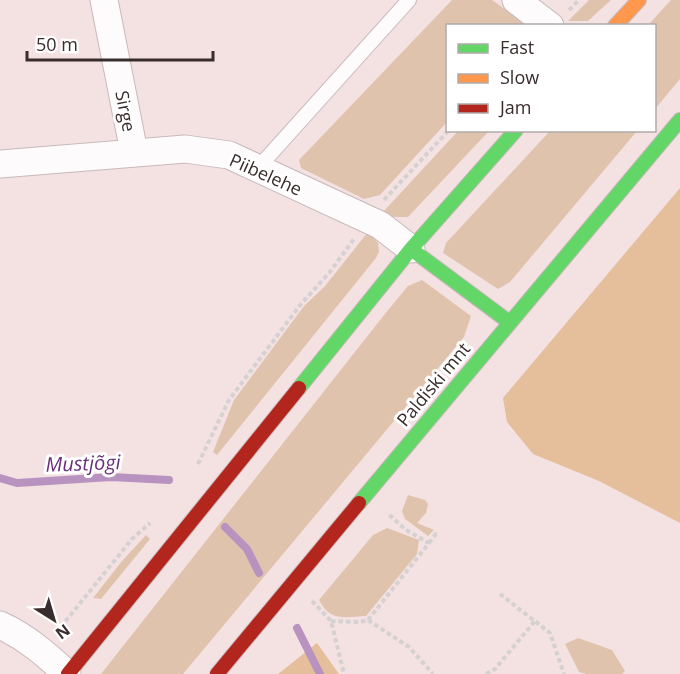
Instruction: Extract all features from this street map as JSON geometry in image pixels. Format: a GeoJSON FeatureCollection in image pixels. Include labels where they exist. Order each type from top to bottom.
{"type":"FeatureCollection","features":[{"type":"Feature","properties":{"kind":"main road"},"geometry":{"type":"LineString","coordinates":[[617,24],[639,0]]}},
{"type":"Feature","properties":{"kind":"main road","name":"Paldiski mnt"},"geometry":{"type":"LineString","coordinates":[[217,674],[508,322],[680,120]]}},
{"type":"Feature","properties":{"kind":"main road"},"geometry":{"type":"LineString","coordinates":[[67,674],[411,249],[514,132]]}},
{"type":"Feature","properties":{"kind":"main road"},"geometry":{"type":"LineString","coordinates":[[411,249],[508,322]]}},
{"type":"Feature","properties":{"kind":"street","name":"Sirge"},"geometry":{"type":"LineString","coordinates":[[104,0],[134,152]]}},
{"type":"Feature","properties":{"kind":"street"},"geometry":{"type":"LineString","coordinates":[[516,0],[547,24]]}},
{"type":"Feature","properties":{"kind":"street","name":"Piibelehe"},"geometry":{"type":"LineString","coordinates":[[0,164],[185,149],[229,155],[380,225],[411,249]]}},
{"type":"Feature","properties":{"kind":"street"},"geometry":{"type":"LineString","coordinates":[[0,625],[15,632],[42,651],[67,674]]}},
{"type":"Feature","properties":{"kind":"lane"},"geometry":{"type":"LineString","coordinates":[[257,169],[409,0]]}},
{"type":"Feature","properties":{"kind":"path"},"geometry":{"type":"LineString","coordinates":[[381,205],[447,132]]}},
{"type":"Feature","properties":{"kind":"path"},"geometry":{"type":"LineString","coordinates":[[196,468],[229,400],[301,304],[329,273],[357,236]]}},
{"type":"Feature","properties":{"kind":"path"},"geometry":{"type":"LineString","coordinates":[[386,512],[406,530],[429,543]]}},
{"type":"Feature","properties":{"kind":"path"},"geometry":{"type":"LineString","coordinates":[[42,651],[132,539],[159,515]]}},
{"type":"Feature","properties":{"kind":"path"},"geometry":{"type":"LineString","coordinates":[[331,621],[368,620],[436,534],[439,536]]}},
{"type":"Feature","properties":{"kind":"path"},"geometry":{"type":"LineString","coordinates":[[500,594],[550,633],[564,674]]}},
{"type":"Feature","properties":{"kind":"path"},"geometry":{"type":"LineString","coordinates":[[312,601],[331,621],[344,674]]}},
{"type":"Feature","properties":{"kind":"path"},"geometry":{"type":"LineString","coordinates":[[368,620],[410,647],[433,674]]}},
{"type":"Feature","properties":{"kind":"path"},"geometry":{"type":"LineString","coordinates":[[486,674],[495,669],[535,621]]}},
{"type":"Feature","properties":{"kind":"shaded area"},"geometry":{"type":"Polygon","coordinates":[[[452,0],[492,0],[526,24],[446,24],[446,123],[380,195],[364,199],[301,168],[299,160],[452,0]]]}},
{"type":"Feature","properties":{"kind":"shaded area"},"geometry":{"type":"Polygon","coordinates":[[[589,0],[611,0],[588,21],[568,21],[589,0]]]}},
{"type":"Feature","properties":{"kind":"shaded area"},"geometry":{"type":"Polygon","coordinates":[[[671,0],[680,0],[680,79],[656,108],[656,24],[649,24],[671,0]]]}},
{"type":"Feature","properties":{"kind":"shaded area"},"geometry":{"type":"Polygon","coordinates":[[[457,132],[488,132],[408,217],[394,217],[383,212],[457,132]]]}},
{"type":"Feature","properties":{"kind":"shaded area"},"geometry":{"type":"Polygon","coordinates":[[[549,132],[636,132],[510,282],[498,289],[443,253],[446,243],[549,132]]]}},
{"type":"Feature","properties":{"kind":"shaded area"},"geometry":{"type":"Polygon","coordinates":[[[680,188],[680,523],[599,481],[533,454],[507,422],[503,398],[680,188]]]}},
{"type":"Feature","properties":{"kind":"shaded area"},"geometry":{"type":"Polygon","coordinates":[[[368,232],[378,243],[379,252],[376,258],[217,455],[213,452],[234,400],[304,306],[325,286],[368,232]]]}},
{"type":"Feature","properties":{"kind":"shaded area"},"geometry":{"type":"Polygon","coordinates":[[[422,280],[471,316],[464,337],[183,674],[101,674],[388,310],[408,286],[422,280]]]}},
{"type":"Feature","properties":{"kind":"shaded area"},"geometry":{"type":"Polygon","coordinates":[[[408,495],[425,500],[428,504],[426,513],[417,523],[434,530],[428,536],[405,519],[402,511],[408,495]]]}},
{"type":"Feature","properties":{"kind":"shaded area"},"geometry":{"type":"Polygon","coordinates":[[[387,528],[419,540],[417,554],[366,616],[339,617],[328,612],[319,600],[373,535],[387,528]]]}},
{"type":"Feature","properties":{"kind":"shaded area"},"geometry":{"type":"Polygon","coordinates":[[[146,535],[150,539],[101,599],[93,598],[122,561],[146,535]]]}},
{"type":"Feature","properties":{"kind":"shaded area"},"geometry":{"type":"Polygon","coordinates":[[[578,638],[612,650],[625,671],[622,674],[579,672],[565,644],[578,638]]]}},
{"type":"Feature","properties":{"kind":"shaded area"},"geometry":{"type":"Polygon","coordinates":[[[317,643],[339,674],[278,674],[317,643]]]}},
{"type":"Feature","properties":{"kind":"waterway","name":"Mustjõgi"},"geometry":{"type":"LineString","coordinates":[[0,478],[17,483],[111,477],[169,480]]}},
{"type":"Feature","properties":{"kind":"waterway","name":"Mustjõgi"},"geometry":{"type":"LineString","coordinates":[[225,527],[247,549],[259,573]]}},
{"type":"Feature","properties":{"kind":"waterway","name":"Mustjõgi"},"geometry":{"type":"LineString","coordinates":[[297,628],[320,674]]}},
{"type":"Feature","properties":{"kind":"traffic: fast"},"geometry":{"type":"LineString","coordinates":[[359,503],[680,120]]}},
{"type":"Feature","properties":{"kind":"traffic: fast"},"geometry":{"type":"LineString","coordinates":[[299,388],[411,249],[514,132]]}},
{"type":"Feature","properties":{"kind":"traffic: fast"},"geometry":{"type":"LineString","coordinates":[[411,249],[509,322]]}},
{"type":"Feature","properties":{"kind":"traffic: slow"},"geometry":{"type":"LineString","coordinates":[[617,24],[639,0]]}},
{"type":"Feature","properties":{"kind":"traffic: jam"},"geometry":{"type":"LineString","coordinates":[[68,674],[299,388]]}},
{"type":"Feature","properties":{"kind":"traffic: jam"},"geometry":{"type":"LineString","coordinates":[[217,674],[359,503]]}}]}
